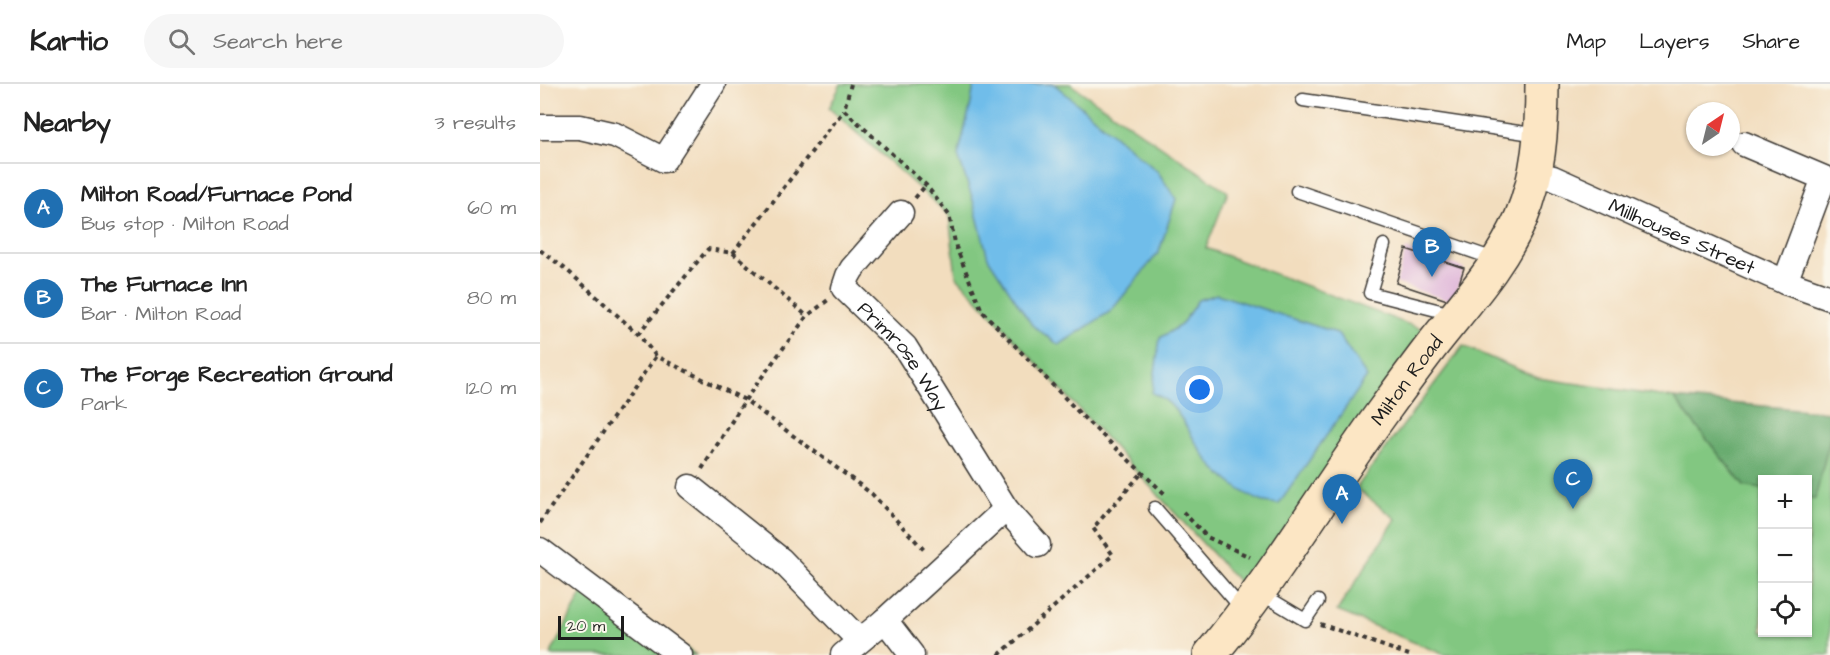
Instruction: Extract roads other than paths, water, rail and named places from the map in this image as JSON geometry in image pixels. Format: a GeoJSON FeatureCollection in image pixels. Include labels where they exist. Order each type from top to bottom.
{"type":"FeatureCollection","features":[{"type":"Feature","properties":{"kind":"street"},"geometry":{"type":"LineString","coordinates":[[540,127],[580,127],[615,135],[664,160],[713,84]]}},
{"type":"Feature","properties":{"kind":"street","name":"Milton Road"},"geometry":{"type":"LineString","coordinates":[[1210,655],[1259,591],[1381,414],[1499,260],[1520,219],[1536,174],[1542,84]]}},
{"type":"Feature","properties":{"kind":"street"},"geometry":{"type":"LineString","coordinates":[[1744,144],[1824,178],[1785,282]]}},
{"type":"Feature","properties":{"kind":"street","name":"Millhouses Street"},"geometry":{"type":"LineString","coordinates":[[1536,174],[1553,178],[1785,282],[1830,298]]}},
{"type":"Feature","properties":{"kind":"street","name":"Primrose Way"},"geometry":{"type":"LineString","coordinates":[[901,213],[852,269],[844,288],[905,347],[1006,509],[1038,545]]}},
{"type":"Feature","properties":{"kind":"street"},"geometry":{"type":"LineString","coordinates":[[690,487],[780,559],[851,648],[885,620],[1006,509]]}},
{"type":"Feature","properties":{"kind":"street"},"geometry":{"type":"LineString","coordinates":[[540,550],[680,655]]}},
{"type":"Feature","properties":{"kind":"street"},"geometry":{"type":"LineString","coordinates":[[885,620],[912,655]]}},
{"type":"Feature","properties":{"kind":"lane"},"geometry":{"type":"LineString","coordinates":[[1303,100],[1540,135]]}},
{"type":"Feature","properties":{"kind":"lane"},"geometry":{"type":"LineString","coordinates":[[1297,191],[1499,260]]}},
{"type":"Feature","properties":{"kind":"lane"},"geometry":{"type":"LineString","coordinates":[[1384,245],[1370,292],[1456,315]]}},
{"type":"Feature","properties":{"kind":"lane"},"geometry":{"type":"LineString","coordinates":[[1155,508],[1259,591],[1305,620],[1318,601]]}},
{"type":"Feature","properties":{"kind":"water"},"geometry":{"type":"Polygon","coordinates":[[[974,84],[1054,84],[1158,172],[1176,199],[1159,252],[1111,311],[1059,345],[1032,325],[988,258],[972,197],[958,156],[974,84]]]}},
{"type":"Feature","properties":{"kind":"water"},"geometry":{"type":"Polygon","coordinates":[[[1217,294],[1337,333],[1367,377],[1279,504],[1254,498],[1222,475],[1198,447],[1176,411],[1161,397],[1152,393],[1160,338],[1181,325],[1198,300],[1217,294]]]}},
{"type":"Feature","properties":{"kind":"place","name":"The Furnace Inn"},"geometry":{"type":"Point","coordinates":[1432,277]}},
{"type":"Feature","properties":{"kind":"place","name":"The Forge Recreation Ground"},"geometry":{"type":"Point","coordinates":[1573,509]}},
{"type":"Feature","properties":{"kind":"place","name":"Milton Road/Furnace Pond"},"geometry":{"type":"Point","coordinates":[1342,524]}}]}
